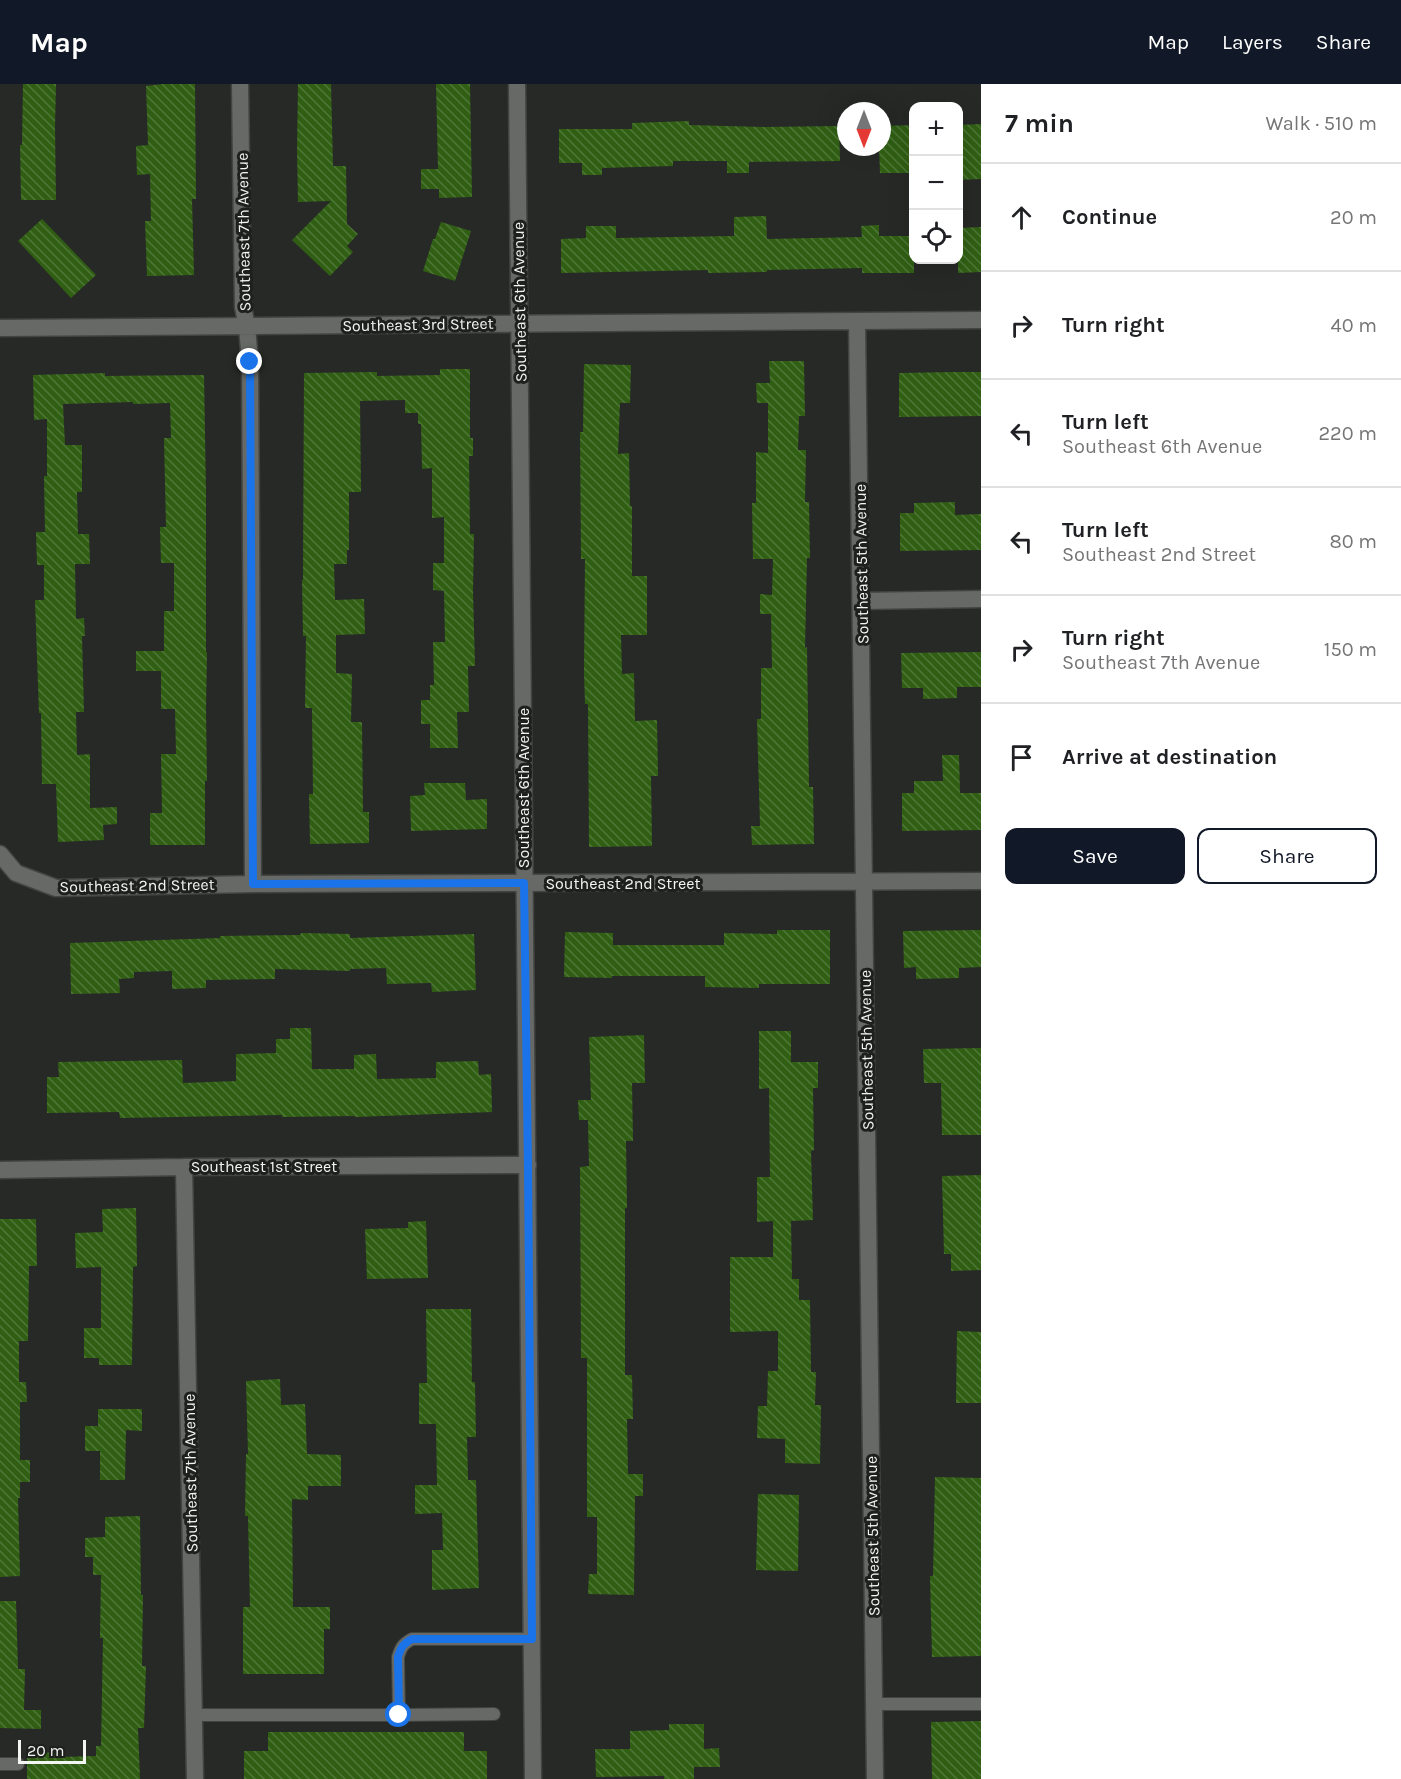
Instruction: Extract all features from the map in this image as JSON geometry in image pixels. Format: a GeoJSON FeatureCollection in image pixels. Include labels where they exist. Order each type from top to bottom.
{"type":"FeatureCollection","features":[{"type":"Feature","properties":{"kind":"street","name":"Southeast 7th Avenue"},"geometry":{"type":"LineString","coordinates":[[240,84],[243,307],[247,327],[250,374],[253,884]]}},
{"type":"Feature","properties":{"kind":"street","name":"Southeast 6th Avenue"},"geometry":{"type":"LineString","coordinates":[[517,84],[533,1779]]}},
{"type":"Feature","properties":{"kind":"street","name":"Southeast 3rd Street"},"geometry":{"type":"LineString","coordinates":[[0,328],[981,320]]}},
{"type":"Feature","properties":{"kind":"street","name":"Southeast 5th Avenue"},"geometry":{"type":"LineString","coordinates":[[857,321],[875,1779]]}},
{"type":"Feature","properties":{"kind":"street"},"geometry":{"type":"LineString","coordinates":[[862,601],[981,599]]}},
{"type":"Feature","properties":{"kind":"street","name":"Southeast 2nd Street"},"geometry":{"type":"LineString","coordinates":[[0,854],[16,873],[56,888],[253,884],[981,880]]}},
{"type":"Feature","properties":{"kind":"street","name":"Southeast 1st Street"},"geometry":{"type":"LineString","coordinates":[[0,1170],[528,1166]]}},
{"type":"Feature","properties":{"kind":"street","name":"Southeast 7th Avenue"},"geometry":{"type":"LineString","coordinates":[[184,1167],[195,1779]]}},
{"type":"Feature","properties":{"kind":"lane"},"geometry":{"type":"LineString","coordinates":[[399,1715],[398,1657],[400,1648],[412,1639],[532,1639]]}},
{"type":"Feature","properties":{"kind":"lane"},"geometry":{"type":"LineString","coordinates":[[874,1704],[981,1704]]}},
{"type":"Feature","properties":{"kind":"lane"},"geometry":{"type":"LineString","coordinates":[[195,1715],[494,1714]]}},
{"type":"Feature","properties":{"kind":"lane"},"geometry":{"type":"LineString","coordinates":[[0,1764],[18,1764]]}},
{"type":"Feature","properties":{"kind":"building"},"geometry":{"type":"Polygon","coordinates":[[[23,84],[56,84],[56,200],[21,200],[20,145],[22,145],[23,84]]]}},
{"type":"Feature","properties":{"kind":"building"},"geometry":{"type":"Polygon","coordinates":[[[195,84],[196,199],[192,199],[194,275],[147,276],[145,221],[151,221],[150,174],[137,175],[136,146],[148,145],[146,86],[195,84]]]}},
{"type":"Feature","properties":{"kind":"building"},"geometry":{"type":"Polygon","coordinates":[[[298,84],[331,84],[333,166],[346,166],[347,224],[358,234],[347,246],[353,252],[330,276],[292,240],[331,201],[298,202],[298,84]]]}},
{"type":"Feature","properties":{"kind":"building"},"geometry":{"type":"Polygon","coordinates":[[[436,84],[470,84],[472,197],[439,198],[439,189],[421,189],[421,169],[438,169],[436,84]]]}},
{"type":"Feature","properties":{"kind":"building"},"geometry":{"type":"Polygon","coordinates":[[[689,121],[689,125],[837,126],[837,156],[840,156],[840,161],[749,162],[749,173],[727,173],[727,161],[673,161],[673,166],[602,168],[602,175],[582,175],[582,163],[559,163],[559,129],[632,129],[632,123],[689,121]]]}},
{"type":"Feature","properties":{"kind":"building"},"geometry":{"type":"Polygon","coordinates":[[[981,124],[981,179],[963,180],[963,125],[981,124]]]}},
{"type":"Feature","properties":{"kind":"building"},"geometry":{"type":"Polygon","coordinates":[[[909,125],[909,173],[880,173],[879,156],[891,156],[891,126],[909,125]]]}},
{"type":"Feature","properties":{"kind":"building"},"geometry":{"type":"Polygon","coordinates":[[[766,216],[767,239],[862,237],[861,226],[879,225],[879,236],[909,236],[909,264],[914,264],[914,273],[862,273],[862,268],[708,273],[708,270],[561,273],[561,239],[586,238],[586,226],[616,226],[616,238],[734,236],[734,217],[766,216]]]}},
{"type":"Feature","properties":{"kind":"building"},"geometry":{"type":"Polygon","coordinates":[[[42,219],[96,275],[71,298],[18,241],[42,219]]]}},
{"type":"Feature","properties":{"kind":"building"},"geometry":{"type":"Polygon","coordinates":[[[441,222],[471,231],[455,281],[423,271],[441,222]]]}},
{"type":"Feature","properties":{"kind":"building"},"geometry":{"type":"Polygon","coordinates":[[[981,227],[981,272],[958,273],[958,264],[963,264],[963,228],[981,227]]]}},
{"type":"Feature","properties":{"kind":"building"},"geometry":{"type":"Polygon","coordinates":[[[769,361],[804,361],[805,416],[799,416],[798,450],[806,450],[805,502],[809,502],[810,558],[807,558],[805,648],[807,647],[809,787],[813,787],[814,844],[752,845],[751,826],[760,826],[757,719],[761,719],[761,668],[772,668],[771,614],[760,614],[760,594],[772,595],[773,559],[753,559],[752,503],[756,503],[756,452],[768,453],[768,403],[757,403],[756,383],[770,383],[769,361]]]}},
{"type":"Feature","properties":{"kind":"building"},"geometry":{"type":"Polygon","coordinates":[[[584,364],[631,365],[630,403],[620,403],[618,454],[629,453],[632,576],[647,576],[647,635],[621,635],[622,674],[634,673],[635,721],[657,720],[658,776],[651,776],[652,846],[589,847],[588,704],[585,704],[584,672],[585,559],[581,559],[580,432],[583,432],[584,364]]]}},
{"type":"Feature","properties":{"kind":"building"},"geometry":{"type":"Polygon","coordinates":[[[440,369],[470,369],[470,438],[473,438],[473,456],[469,456],[470,534],[474,534],[475,666],[468,666],[469,712],[457,712],[458,748],[430,748],[430,724],[421,724],[421,700],[430,700],[430,685],[434,685],[433,642],[445,642],[444,591],[433,590],[433,563],[444,563],[444,517],[432,518],[432,468],[422,469],[421,424],[418,424],[418,413],[405,413],[405,400],[360,401],[361,492],[349,492],[347,564],[334,564],[335,600],[364,599],[365,634],[336,635],[336,673],[352,674],[351,722],[362,722],[363,812],[369,812],[369,843],[310,844],[309,794],[313,794],[312,708],[305,708],[306,636],[303,636],[302,580],[304,373],[377,372],[377,376],[440,375],[440,369]]]}},
{"type":"Feature","properties":{"kind":"building"},"geometry":{"type":"Polygon","coordinates":[[[981,372],[981,416],[899,417],[899,373],[981,372]]]}},
{"type":"Feature","properties":{"kind":"building"},"geometry":{"type":"Polygon","coordinates":[[[105,373],[105,376],[204,375],[207,652],[205,845],[150,845],[150,813],[162,813],[161,754],[176,754],[175,709],[161,709],[161,671],[136,671],[136,651],[164,651],[164,611],[174,611],[174,563],[161,563],[160,527],[166,527],[164,438],[171,438],[170,403],[63,404],[65,445],[82,445],[82,492],[77,492],[78,534],[89,534],[90,564],[75,564],[76,619],[84,618],[85,636],[82,636],[84,712],[76,712],[77,755],[90,754],[90,808],[117,807],[117,824],[103,825],[104,840],[58,842],[56,784],[42,784],[35,600],[44,600],[44,565],[37,565],[36,532],[45,532],[44,476],[47,476],[47,419],[34,420],[33,375],[105,373]]]}},
{"type":"Feature","properties":{"kind":"building"},"geometry":{"type":"Polygon","coordinates":[[[955,502],[955,515],[981,514],[981,550],[900,551],[900,513],[914,513],[914,503],[955,502]]]}},
{"type":"Feature","properties":{"kind":"building"},"geometry":{"type":"Polygon","coordinates":[[[981,652],[981,687],[957,687],[957,698],[923,699],[923,688],[902,688],[901,653],[981,652]]]}},
{"type":"Feature","properties":{"kind":"building"},"geometry":{"type":"Polygon","coordinates":[[[942,755],[959,755],[960,793],[981,793],[981,830],[902,831],[902,793],[914,793],[914,781],[943,781],[942,755]]]}},
{"type":"Feature","properties":{"kind":"building"},"geometry":{"type":"Polygon","coordinates":[[[424,783],[465,783],[466,800],[487,799],[487,829],[411,831],[410,796],[425,795],[424,783]]]}},
{"type":"Feature","properties":{"kind":"building"},"geometry":{"type":"Polygon","coordinates":[[[777,930],[830,930],[830,984],[759,984],[759,988],[705,987],[705,976],[564,977],[565,932],[613,933],[613,945],[724,945],[724,933],[777,934],[777,930]]]}},
{"type":"Feature","properties":{"kind":"building"},"geometry":{"type":"Polygon","coordinates":[[[981,930],[981,967],[959,968],[959,978],[916,979],[916,967],[904,968],[903,931],[981,930]]]}},
{"type":"Feature","properties":{"kind":"building"},"geometry":{"type":"Polygon","coordinates":[[[301,933],[350,934],[350,938],[474,934],[476,990],[432,992],[431,983],[387,984],[386,968],[350,969],[350,971],[275,969],[275,979],[206,980],[206,988],[172,989],[172,971],[134,972],[134,978],[119,979],[120,993],[71,994],[70,943],[300,935],[301,933]]]}},
{"type":"Feature","properties":{"kind":"building"},"geometry":{"type":"Polygon","coordinates":[[[290,1028],[311,1028],[312,1069],[354,1069],[354,1055],[376,1054],[377,1079],[436,1078],[436,1062],[478,1061],[479,1075],[491,1074],[492,1112],[355,1117],[282,1117],[282,1115],[120,1118],[119,1112],[47,1113],[47,1077],[59,1077],[58,1062],[182,1060],[183,1083],[236,1081],[236,1054],[276,1053],[276,1039],[290,1039],[290,1028]]]}},
{"type":"Feature","properties":{"kind":"building"},"geometry":{"type":"Polygon","coordinates":[[[759,1031],[791,1031],[791,1062],[818,1062],[818,1088],[813,1088],[814,1150],[811,1151],[813,1220],[791,1221],[792,1279],[799,1279],[799,1300],[810,1300],[811,1372],[816,1372],[815,1405],[821,1405],[820,1464],[785,1463],[785,1439],[757,1438],[758,1406],[767,1406],[768,1371],[778,1371],[778,1331],[730,1332],[730,1257],[773,1257],[773,1221],[757,1222],[757,1177],[770,1177],[769,1088],[759,1089],[759,1031]]]}},
{"type":"Feature","properties":{"kind":"building"},"geometry":{"type":"Polygon","coordinates":[[[644,1035],[645,1083],[632,1083],[633,1141],[626,1141],[625,1375],[632,1375],[633,1419],[627,1419],[628,1474],[643,1474],[643,1496],[635,1496],[634,1595],[588,1594],[589,1574],[597,1574],[597,1517],[587,1517],[587,1358],[581,1358],[580,1167],[589,1166],[588,1120],[579,1120],[578,1100],[591,1100],[589,1037],[644,1035]]]}},
{"type":"Feature","properties":{"kind":"building"},"geometry":{"type":"Polygon","coordinates":[[[981,1048],[981,1135],[942,1135],[941,1083],[924,1083],[923,1049],[981,1048]]]}},
{"type":"Feature","properties":{"kind":"building"},"geometry":{"type":"Polygon","coordinates":[[[981,1175],[981,1270],[951,1271],[951,1254],[944,1254],[942,1176],[981,1175]]]}},
{"type":"Feature","properties":{"kind":"building"},"geometry":{"type":"Polygon","coordinates":[[[136,1208],[137,1266],[133,1267],[132,1365],[99,1365],[99,1358],[84,1358],[84,1328],[101,1328],[101,1267],[76,1268],[75,1233],[103,1232],[102,1209],[136,1208]]]}},
{"type":"Feature","properties":{"kind":"building"},"geometry":{"type":"Polygon","coordinates":[[[0,1219],[36,1219],[37,1266],[29,1266],[28,1341],[19,1341],[19,1382],[26,1382],[27,1402],[20,1402],[20,1460],[30,1460],[30,1482],[20,1482],[20,1498],[18,1498],[20,1576],[0,1577],[0,1219]]]}},
{"type":"Feature","properties":{"kind":"building"},"geometry":{"type":"Polygon","coordinates":[[[426,1221],[428,1278],[367,1279],[365,1229],[408,1228],[408,1222],[426,1221]]]}},
{"type":"Feature","properties":{"kind":"building"},"geometry":{"type":"Polygon","coordinates":[[[426,1309],[471,1309],[472,1382],[475,1382],[476,1437],[467,1437],[468,1480],[476,1480],[479,1588],[432,1590],[432,1550],[443,1550],[442,1513],[415,1514],[415,1485],[437,1485],[436,1424],[419,1424],[419,1383],[427,1383],[426,1309]]]}},
{"type":"Feature","properties":{"kind":"building"},"geometry":{"type":"Polygon","coordinates":[[[957,1331],[981,1332],[981,1403],[956,1403],[957,1331]]]}},
{"type":"Feature","properties":{"kind":"building"},"geometry":{"type":"Polygon","coordinates":[[[280,1379],[281,1405],[305,1404],[307,1454],[341,1455],[341,1486],[308,1486],[308,1500],[292,1499],[293,1607],[330,1607],[330,1629],[324,1629],[324,1674],[243,1674],[243,1607],[250,1607],[248,1516],[245,1516],[246,1454],[248,1454],[246,1381],[280,1379]]]}},
{"type":"Feature","properties":{"kind":"building"},"geometry":{"type":"Polygon","coordinates":[[[98,1409],[142,1409],[142,1431],[126,1430],[125,1480],[100,1480],[100,1451],[85,1451],[85,1426],[98,1426],[98,1409]]]}},
{"type":"Feature","properties":{"kind":"building"},"geometry":{"type":"Polygon","coordinates":[[[935,1477],[981,1478],[981,1656],[932,1657],[930,1576],[933,1576],[935,1477]]]}},
{"type":"Feature","properties":{"kind":"building"},"geometry":{"type":"Polygon","coordinates":[[[758,1494],[799,1495],[798,1571],[756,1570],[758,1494]]]}},
{"type":"Feature","properties":{"kind":"building"},"geometry":{"type":"Polygon","coordinates":[[[140,1516],[141,1595],[143,1595],[142,1666],[146,1666],[144,1728],[138,1728],[140,1779],[27,1779],[27,1752],[59,1753],[59,1757],[96,1756],[96,1746],[101,1746],[103,1638],[100,1638],[101,1575],[93,1575],[93,1557],[85,1557],[85,1538],[105,1537],[105,1517],[140,1516]]]}},
{"type":"Feature","properties":{"kind":"building"},"geometry":{"type":"Polygon","coordinates":[[[0,1601],[16,1601],[18,1669],[25,1669],[24,1710],[41,1710],[41,1729],[0,1728],[0,1601]]]}},
{"type":"Feature","properties":{"kind":"building"},"geometry":{"type":"Polygon","coordinates":[[[981,1721],[981,1779],[932,1779],[931,1722],[981,1721]]]}},
{"type":"Feature","properties":{"kind":"building"},"geometry":{"type":"Polygon","coordinates":[[[669,1724],[704,1724],[704,1749],[719,1748],[720,1767],[694,1767],[694,1779],[664,1779],[664,1776],[596,1777],[595,1749],[630,1749],[630,1731],[669,1730],[669,1724]]]}},
{"type":"Feature","properties":{"kind":"building"},"geometry":{"type":"Polygon","coordinates":[[[268,1732],[464,1732],[464,1751],[487,1751],[487,1779],[244,1779],[244,1751],[268,1751],[268,1732]]]}},
{"type":"Feature","properties":{"kind":"route"},"geometry":{"type":"LineString","coordinates":[[250,362],[253,884],[524,883],[532,1639],[412,1639],[400,1648],[398,1657],[399,1715]]}}]}
